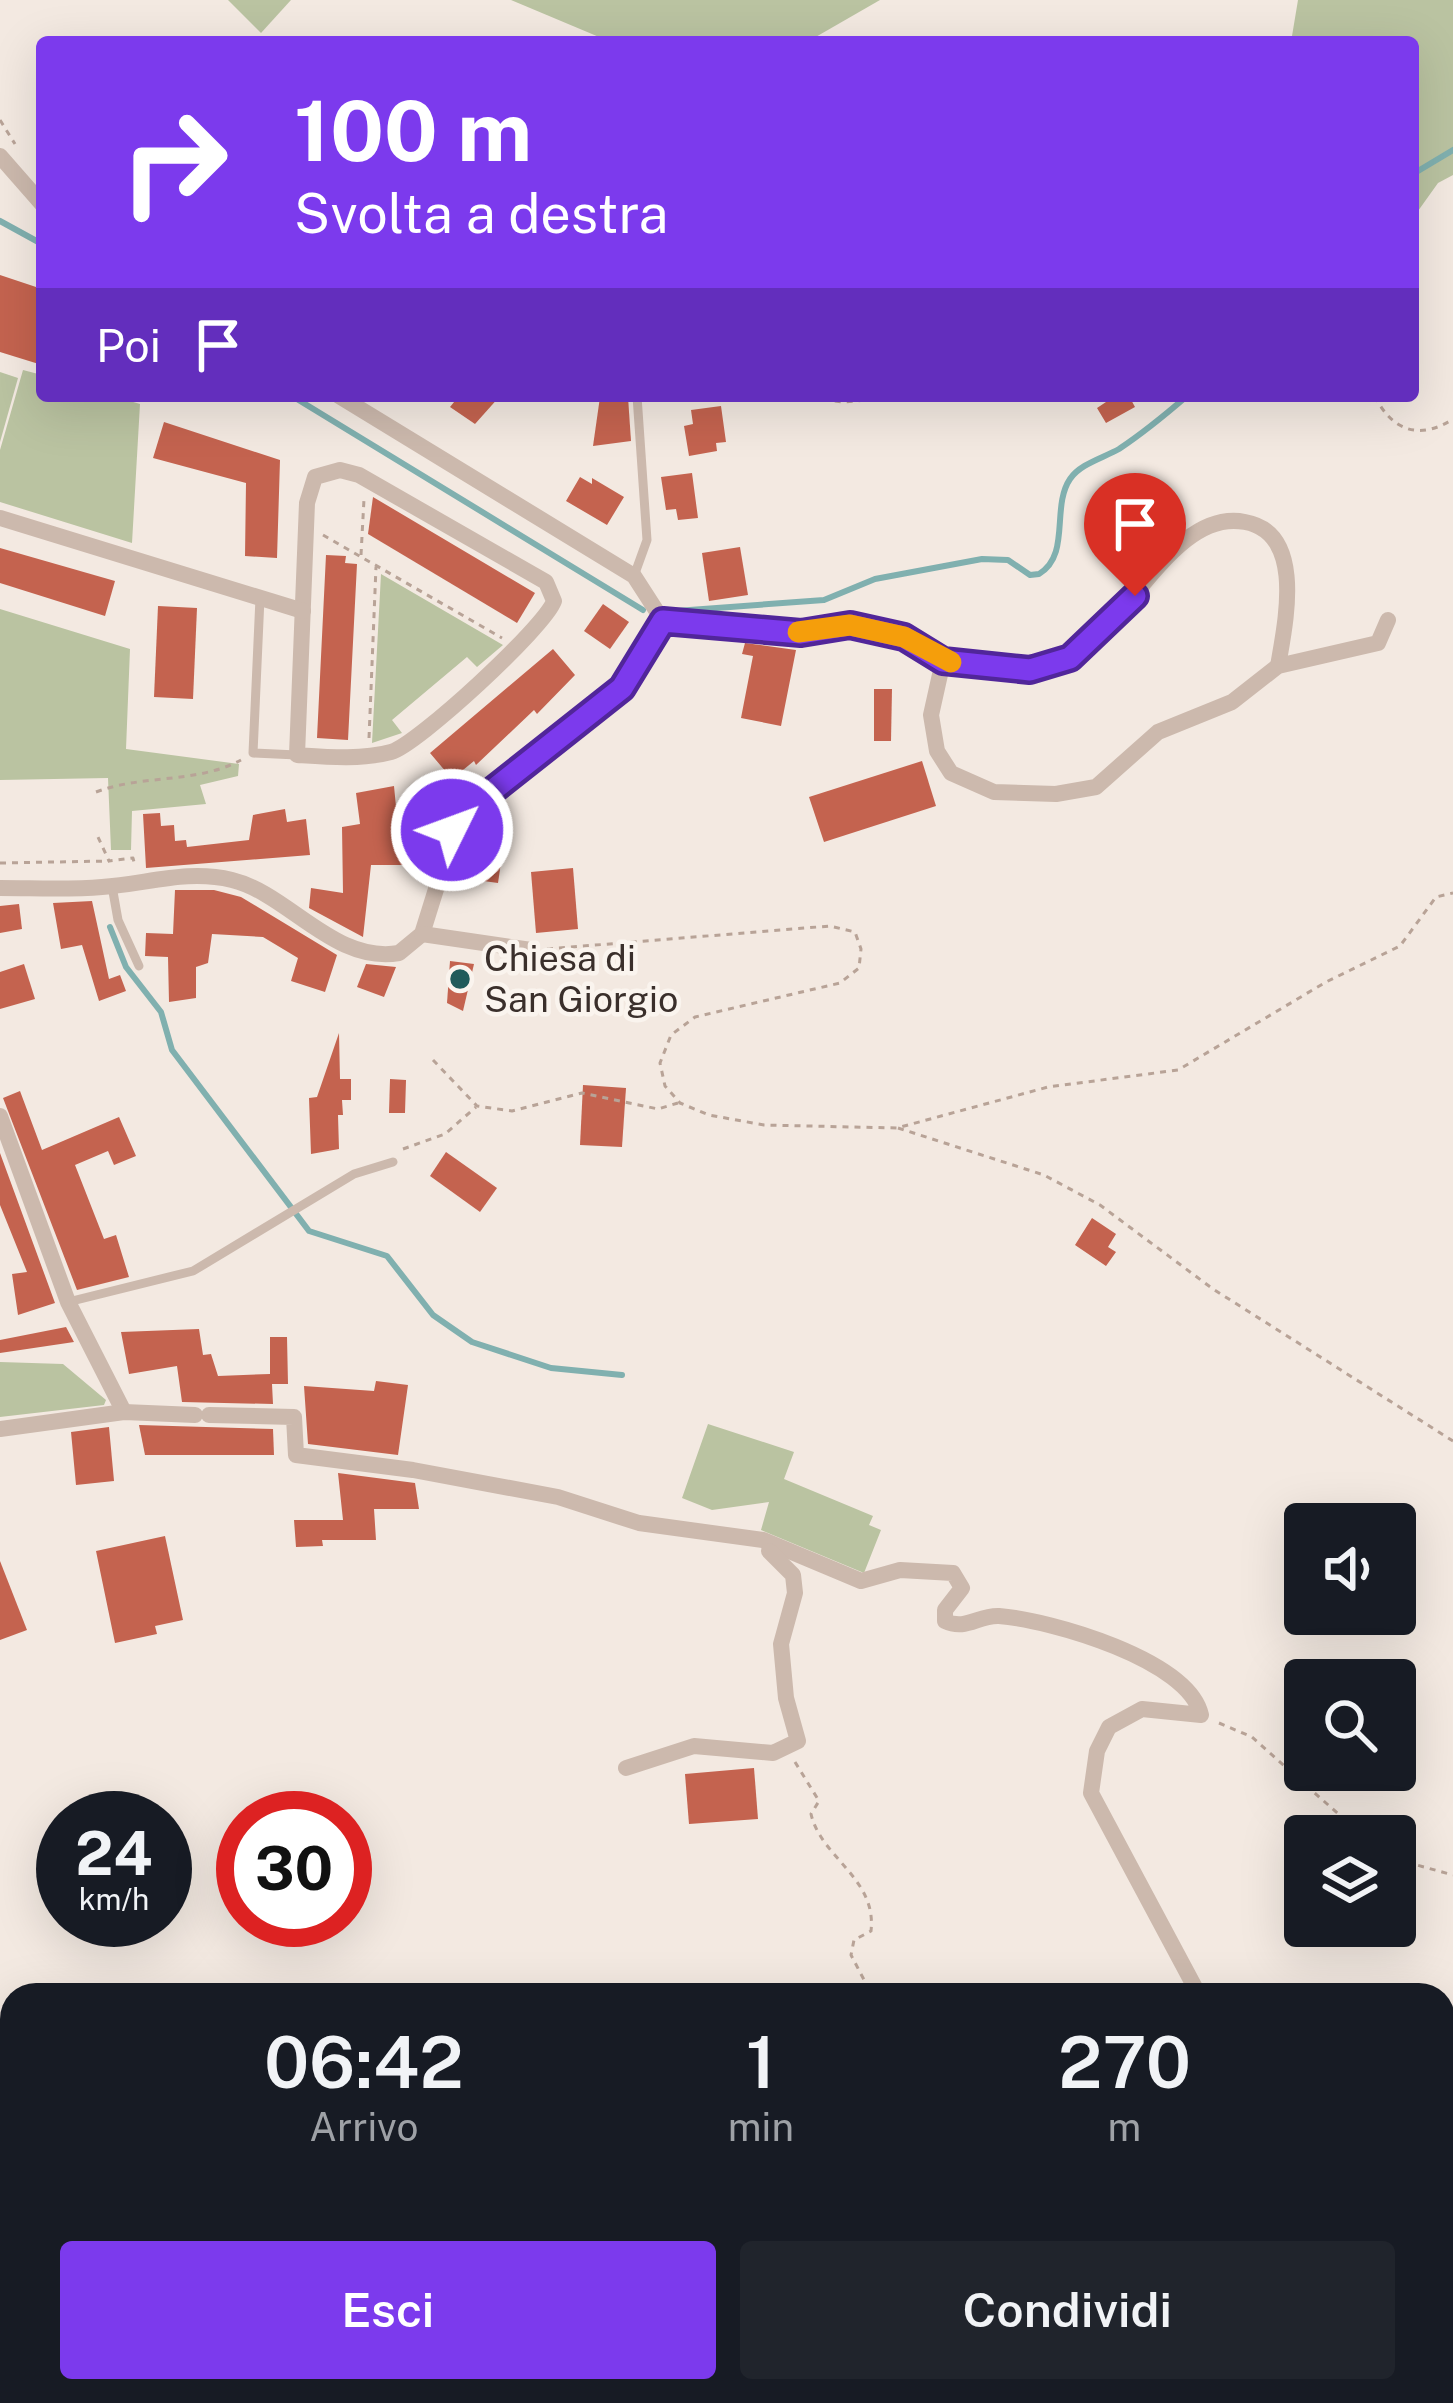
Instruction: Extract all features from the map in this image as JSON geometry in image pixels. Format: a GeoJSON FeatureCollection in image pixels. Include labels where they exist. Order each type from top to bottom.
{"type":"FeatureCollection","features":[{"type":"Feature","properties":{"kind":"street"},"geometry":{"type":"LineString","coordinates":[[1,156],[36,197]]}},
{"type":"Feature","properties":{"kind":"street"},"geometry":{"type":"LineString","coordinates":[[349,402],[634,576],[663,621]]}},
{"type":"Feature","properties":{"kind":"street"},"geometry":{"type":"LineString","coordinates":[[340,470],[365,479],[546,582],[553,594],[551,609],[518,648],[395,752],[297,755],[310,486],[320,473],[340,470]]}},
{"type":"Feature","properties":{"kind":"street"},"geometry":{"type":"LineString","coordinates":[[0,518],[303,611]]}},
{"type":"Feature","properties":{"kind":"street"},"geometry":{"type":"LineString","coordinates":[[663,621],[801,633],[850,625],[904,637],[943,661],[1030,670],[1070,658],[1114,620],[1180,542],[1205,528],[1245,522],[1267,532],[1282,552],[1286,618],[1278,666]]}},
{"type":"Feature","properties":{"kind":"street"},"geometry":{"type":"LineString","coordinates":[[943,661],[931,716],[944,762],[951,773],[972,784],[1025,795],[1096,787],[1158,732],[1232,702],[1278,666],[1378,643],[1388,620]]}},
{"type":"Feature","properties":{"kind":"street"},"geometry":{"type":"LineString","coordinates":[[0,888],[112,886],[182,875],[236,881],[297,919],[372,952],[399,953],[422,934],[457,822],[622,688],[663,621]]}},
{"type":"Feature","properties":{"kind":"street"},"geometry":{"type":"LineString","coordinates":[[422,934],[532,950]]}},
{"type":"Feature","properties":{"kind":"street"},"geometry":{"type":"LineString","coordinates":[[0,1116],[68,1302],[124,1412]]}},
{"type":"Feature","properties":{"kind":"street"},"geometry":{"type":"LineString","coordinates":[[0,1429],[124,1412],[294,1417],[296,1455],[431,1473],[558,1497],[639,1523],[742,1536],[861,1581],[900,1570],[953,1573],[962,1588],[945,1610],[945,1621],[956,1626],[997,1616],[1083,1633],[1175,1675],[1198,1701],[1201,1715],[1142,1709],[1109,1727],[1097,1751],[1091,1793],[1192,1983]]}},
{"type":"Feature","properties":{"kind":"street"},"geometry":{"type":"LineString","coordinates":[[626,1768],[694,1746],[773,1753],[792,1749],[798,1741],[786,1698],[781,1644],[795,1593],[793,1575],[782,1558],[742,1536]]}},
{"type":"Feature","properties":{"kind":"lane"},"geometry":{"type":"LineString","coordinates":[[634,576],[647,540],[637,402]]}},
{"type":"Feature","properties":{"kind":"lane"},"geometry":{"type":"LineString","coordinates":[[260,598],[254,753],[297,755]]}},
{"type":"Feature","properties":{"kind":"lane"},"geometry":{"type":"LineString","coordinates":[[112,886],[118,920],[140,966]]}},
{"type":"Feature","properties":{"kind":"lane"},"geometry":{"type":"LineString","coordinates":[[68,1302],[193,1271],[354,1174],[389,1163]]}},
{"type":"Feature","properties":{"kind":"path"},"geometry":{"type":"LineString","coordinates":[[1379,402],[1389,418],[1412,433],[1432,433],[1453,418]]}},
{"type":"Feature","properties":{"kind":"path"},"geometry":{"type":"LineString","coordinates":[[362,557],[365,479]]}},
{"type":"Feature","properties":{"kind":"path"},"geometry":{"type":"LineString","coordinates":[[306,525],[518,648]]}},
{"type":"Feature","properties":{"kind":"path"},"geometry":{"type":"LineString","coordinates":[[368,754],[376,566]]}},
{"type":"Feature","properties":{"kind":"path"},"geometry":{"type":"LineString","coordinates":[[96,792],[129,780],[189,778],[254,753]]}},
{"type":"Feature","properties":{"kind":"path"},"geometry":{"type":"LineString","coordinates":[[98,837],[109,862]]}},
{"type":"Feature","properties":{"kind":"path"},"geometry":{"type":"LineString","coordinates":[[0,863],[133,858],[137,882]]}},
{"type":"Feature","properties":{"kind":"path"},"geometry":{"type":"LineString","coordinates":[[897,1128],[1048,1087],[1178,1070],[1326,982],[1400,946],[1436,897],[1453,893]]}},
{"type":"Feature","properties":{"kind":"path"},"geometry":{"type":"LineString","coordinates":[[532,950],[830,926],[855,932],[861,949],[859,968],[840,983],[695,1017],[671,1035],[660,1063],[665,1086],[680,1103]]}},
{"type":"Feature","properties":{"kind":"path"},"geometry":{"type":"LineString","coordinates":[[434,1060],[477,1106],[512,1111],[582,1093],[658,1109],[680,1103],[764,1125],[897,1128],[1044,1175],[1100,1205],[1213,1289],[1453,1442]]}},
{"type":"Feature","properties":{"kind":"path"},"geometry":{"type":"LineString","coordinates":[[389,1163],[394,1152],[445,1134],[477,1106]]}},
{"type":"Feature","properties":{"kind":"path"},"geometry":{"type":"LineString","coordinates":[[1201,1715],[1252,1737],[1340,1815]]}},
{"type":"Feature","properties":{"kind":"path"},"geometry":{"type":"LineString","coordinates":[[792,1749],[819,1801],[811,1814],[814,1828],[845,1861],[873,1916],[871,1931],[854,1940],[851,1955],[866,1983]]}},
{"type":"Feature","properties":{"kind":"path"},"geometry":{"type":"LineString","coordinates":[[1416,1865],[1453,1875]]}},
{"type":"Feature","properties":{"kind":"green space"},"geometry":{"type":"Polygon","coordinates":[[[228,0],[291,0],[261,33],[228,0]]]}},
{"type":"Feature","properties":{"kind":"green space"},"geometry":{"type":"Polygon","coordinates":[[[511,0],[880,0],[817,36],[597,36],[511,0]]]}},
{"type":"Feature","properties":{"kind":"green space"},"geometry":{"type":"Polygon","coordinates":[[[1298,0],[1453,0],[1453,175],[1438,183],[1419,210],[1419,36],[1292,36],[1298,0]]]}},
{"type":"Feature","properties":{"kind":"green space"},"geometry":{"type":"Polygon","coordinates":[[[23,370],[36,373],[36,402],[140,404],[132,543],[0,502],[0,450],[23,370]]]}},
{"type":"Feature","properties":{"kind":"green space"},"geometry":{"type":"Polygon","coordinates":[[[0,372],[18,378],[0,442],[0,372]]]}},
{"type":"Feature","properties":{"kind":"green space"},"geometry":{"type":"Polygon","coordinates":[[[381,574],[503,645],[477,667],[467,657],[392,720],[402,733],[372,743],[381,574]]]}},
{"type":"Feature","properties":{"kind":"green space"},"geometry":{"type":"Polygon","coordinates":[[[0,609],[130,649],[126,749],[239,764],[238,776],[200,785],[206,804],[132,811],[131,850],[111,850],[108,778],[0,780],[0,609]]]}},
{"type":"Feature","properties":{"kind":"green space"},"geometry":{"type":"Polygon","coordinates":[[[0,1362],[63,1364],[106,1400],[104,1405],[0,1417],[0,1362]]]}},
{"type":"Feature","properties":{"kind":"green space"},"geometry":{"type":"Polygon","coordinates":[[[708,1424],[794,1452],[784,1479],[873,1516],[869,1525],[881,1530],[864,1573],[761,1530],[769,1502],[712,1510],[682,1498],[708,1424]]]}},
{"type":"Feature","properties":{"kind":"building"},"geometry":{"type":"Polygon","coordinates":[[[0,275],[36,287],[36,363],[0,352],[0,275]]]}},
{"type":"Feature","properties":{"kind":"building"},"geometry":{"type":"Polygon","coordinates":[[[454,402],[495,402],[475,424],[450,407],[454,402]]]}},
{"type":"Feature","properties":{"kind":"building"},"geometry":{"type":"Polygon","coordinates":[[[599,402],[628,402],[631,441],[593,446],[599,402]]]}},
{"type":"Feature","properties":{"kind":"building"},"geometry":{"type":"Polygon","coordinates":[[[1106,402],[1132,402],[1135,407],[1106,423],[1097,408],[1106,402]]]}},
{"type":"Feature","properties":{"kind":"building"},"geometry":{"type":"Polygon","coordinates":[[[721,406],[726,442],[716,443],[717,451],[689,456],[684,426],[693,424],[691,410],[721,406]]]}},
{"type":"Feature","properties":{"kind":"building"},"geometry":{"type":"Polygon","coordinates":[[[164,422],[280,460],[277,558],[245,556],[246,483],[153,458],[164,422]]]}},
{"type":"Feature","properties":{"kind":"building"},"geometry":{"type":"Polygon","coordinates":[[[692,473],[698,518],[678,520],[676,509],[666,510],[661,477],[692,473]]]}},
{"type":"Feature","properties":{"kind":"building"},"geometry":{"type":"Polygon","coordinates":[[[580,477],[592,484],[592,478],[624,497],[607,525],[566,501],[580,477]]]}},
{"type":"Feature","properties":{"kind":"building"},"geometry":{"type":"Polygon","coordinates":[[[373,497],[535,593],[517,623],[368,534],[373,497]]]}},
{"type":"Feature","properties":{"kind":"building"},"geometry":{"type":"Polygon","coordinates":[[[740,547],[748,595],[709,601],[702,553],[740,547]]]}},
{"type":"Feature","properties":{"kind":"building"},"geometry":{"type":"Polygon","coordinates":[[[0,548],[115,581],[105,616],[0,583],[0,548]]]}},
{"type":"Feature","properties":{"kind":"building"},"geometry":{"type":"Polygon","coordinates":[[[326,555],[346,556],[345,563],[357,564],[348,740],[317,738],[326,555]]]}},
{"type":"Feature","properties":{"kind":"building"},"geometry":{"type":"Polygon","coordinates":[[[603,604],[629,622],[610,649],[584,631],[603,604]]]}},
{"type":"Feature","properties":{"kind":"building"},"geometry":{"type":"Polygon","coordinates":[[[158,606],[197,608],[193,699],[154,697],[158,606]]]}},
{"type":"Feature","properties":{"kind":"building"},"geometry":{"type":"Polygon","coordinates":[[[745,643],[796,650],[781,726],[741,718],[753,656],[742,654],[745,643]]]}},
{"type":"Feature","properties":{"kind":"building"},"geometry":{"type":"Polygon","coordinates":[[[553,649],[575,675],[537,714],[534,710],[476,765],[474,761],[452,779],[430,753],[553,649]]]}},
{"type":"Feature","properties":{"kind":"building"},"geometry":{"type":"Polygon","coordinates":[[[874,689],[892,689],[891,741],[874,741],[874,689]]]}},
{"type":"Feature","properties":{"kind":"building"},"geometry":{"type":"Polygon","coordinates":[[[922,761],[936,806],[824,842],[809,797],[922,761]]]}},
{"type":"Feature","properties":{"kind":"building"},"geometry":{"type":"Polygon","coordinates":[[[394,786],[399,838],[425,838],[423,865],[371,865],[363,937],[309,908],[311,888],[343,893],[342,827],[360,824],[356,793],[394,786]]]}},
{"type":"Feature","properties":{"kind":"building"},"geometry":{"type":"Polygon","coordinates":[[[495,808],[509,808],[498,883],[469,879],[474,824],[495,808]]]}},
{"type":"Feature","properties":{"kind":"building"},"geometry":{"type":"Polygon","coordinates":[[[285,809],[287,822],[306,819],[310,855],[146,868],[143,814],[160,813],[161,826],[174,825],[175,841],[186,840],[187,847],[249,840],[253,815],[285,809]]]}},
{"type":"Feature","properties":{"kind":"building"},"geometry":{"type":"Polygon","coordinates":[[[573,868],[578,929],[536,933],[531,872],[573,868]]]}},
{"type":"Feature","properties":{"kind":"building"},"geometry":{"type":"Polygon","coordinates":[[[175,890],[214,890],[241,897],[337,955],[325,992],[291,981],[298,958],[263,937],[212,934],[208,963],[196,967],[196,998],[169,1002],[168,957],[145,956],[146,933],[173,934],[175,890]]]}},
{"type":"Feature","properties":{"kind":"building"},"geometry":{"type":"Polygon","coordinates":[[[92,901],[109,979],[120,975],[126,991],[99,1001],[82,945],[61,949],[53,903],[92,901]]]}},
{"type":"Feature","properties":{"kind":"building"},"geometry":{"type":"Polygon","coordinates":[[[19,904],[22,929],[0,933],[0,906],[19,904]]]}},
{"type":"Feature","properties":{"kind":"building","name":"Chiesa di San Giorgio"},"geometry":{"type":"Polygon","coordinates":[[[450,961],[474,964],[463,1011],[447,1003],[450,961]]]}},
{"type":"Feature","properties":{"kind":"building"},"geometry":{"type":"Polygon","coordinates":[[[24,964],[35,999],[0,1009],[0,972],[24,964]]]}},
{"type":"Feature","properties":{"kind":"building"},"geometry":{"type":"Polygon","coordinates":[[[366,964],[396,967],[384,997],[357,987],[366,964]]]}},
{"type":"Feature","properties":{"kind":"building"},"geometry":{"type":"Polygon","coordinates":[[[339,1033],[340,1079],[351,1079],[351,1100],[342,1100],[343,1115],[338,1115],[339,1149],[311,1154],[309,1098],[317,1097],[339,1033]]]}},
{"type":"Feature","properties":{"kind":"building"},"geometry":{"type":"Polygon","coordinates":[[[390,1079],[406,1080],[405,1113],[389,1113],[390,1079]]]}},
{"type":"Feature","properties":{"kind":"building"},"geometry":{"type":"Polygon","coordinates":[[[583,1085],[626,1088],[622,1147],[580,1145],[583,1085]]]}},
{"type":"Feature","properties":{"kind":"building"},"geometry":{"type":"Polygon","coordinates":[[[20,1091],[42,1150],[119,1117],[136,1156],[114,1165],[108,1151],[75,1165],[104,1239],[116,1235],[129,1277],[77,1290],[3,1098],[20,1091]]]}},
{"type":"Feature","properties":{"kind":"building"},"geometry":{"type":"Polygon","coordinates":[[[446,1152],[497,1188],[480,1212],[430,1176],[446,1152]]]}},
{"type":"Feature","properties":{"kind":"building"},"geometry":{"type":"Polygon","coordinates":[[[0,1153],[55,1303],[18,1315],[12,1274],[27,1272],[0,1205],[0,1153]]]}},
{"type":"Feature","properties":{"kind":"building"},"geometry":{"type":"Polygon","coordinates":[[[1092,1218],[1116,1234],[1108,1247],[1116,1252],[1106,1266],[1075,1245],[1092,1218]]]}},
{"type":"Feature","properties":{"kind":"building"},"geometry":{"type":"Polygon","coordinates":[[[66,1327],[74,1342],[0,1353],[0,1340],[66,1327]]]}},
{"type":"Feature","properties":{"kind":"building"},"geometry":{"type":"Polygon","coordinates":[[[199,1329],[203,1355],[211,1354],[218,1376],[270,1374],[270,1337],[287,1337],[288,1384],[272,1384],[273,1404],[182,1402],[177,1366],[129,1374],[121,1332],[199,1329]]]}},
{"type":"Feature","properties":{"kind":"building"},"geometry":{"type":"Polygon","coordinates":[[[376,1381],[408,1385],[398,1455],[308,1444],[304,1386],[374,1391],[376,1381]]]}},
{"type":"Feature","properties":{"kind":"building"},"geometry":{"type":"Polygon","coordinates":[[[139,1425],[273,1429],[274,1455],[145,1455],[139,1425]]]}},
{"type":"Feature","properties":{"kind":"building"},"geometry":{"type":"Polygon","coordinates":[[[109,1427],[114,1481],[76,1485],[71,1432],[109,1427]]]}},
{"type":"Feature","properties":{"kind":"building"},"geometry":{"type":"Polygon","coordinates":[[[338,1473],[415,1483],[419,1509],[374,1509],[376,1540],[322,1540],[323,1546],[296,1547],[294,1520],[343,1520],[338,1473]]]}},
{"type":"Feature","properties":{"kind":"building"},"geometry":{"type":"Polygon","coordinates":[[[165,1536],[183,1620],[155,1626],[157,1634],[115,1643],[96,1551],[165,1536]]]}},
{"type":"Feature","properties":{"kind":"building"},"geometry":{"type":"Polygon","coordinates":[[[0,1561],[27,1630],[0,1640],[0,1561]]]}},
{"type":"Feature","properties":{"kind":"building"},"geometry":{"type":"Polygon","coordinates":[[[754,1768],[758,1819],[689,1824],[685,1774],[754,1768]]]}},
{"type":"Feature","properties":{"kind":"waterway"},"geometry":{"type":"LineString","coordinates":[[1419,170],[1453,150]]}},
{"type":"Feature","properties":{"kind":"waterway"},"geometry":{"type":"LineString","coordinates":[[0,221],[36,241]]}},
{"type":"Feature","properties":{"kind":"waterway"},"geometry":{"type":"LineString","coordinates":[[302,402],[643,610]]}},
{"type":"Feature","properties":{"kind":"waterway"},"geometry":{"type":"LineString","coordinates":[[676,611],[824,600],[875,579],[982,559],[1008,560],[1030,575],[1039,574],[1055,555],[1065,490],[1074,474],[1128,443],[1180,402]]}},
{"type":"Feature","properties":{"kind":"waterway"},"geometry":{"type":"LineString","coordinates":[[110,927],[126,967],[161,1012],[172,1050],[309,1231],[387,1256],[433,1315],[472,1342],[551,1368],[622,1375]]}},
{"type":"Feature","properties":{"kind":"slow traffic"},"geometry":{"type":"LineString","coordinates":[[798,632],[850,625],[904,637],[951,662]]}},
{"type":"Feature","properties":{"kind":"place","name":"Chiesa di San Giorgio"},"geometry":{"type":"Point","coordinates":[460,979]}},
{"type":"Feature","properties":{"kind":"route"},"geometry":{"type":"LineString","coordinates":[[452,830],[464,813],[592,717],[622,688],[663,621],[801,633],[850,625],[904,637],[943,661],[1030,670],[1070,658],[1135,596]]}}]}
